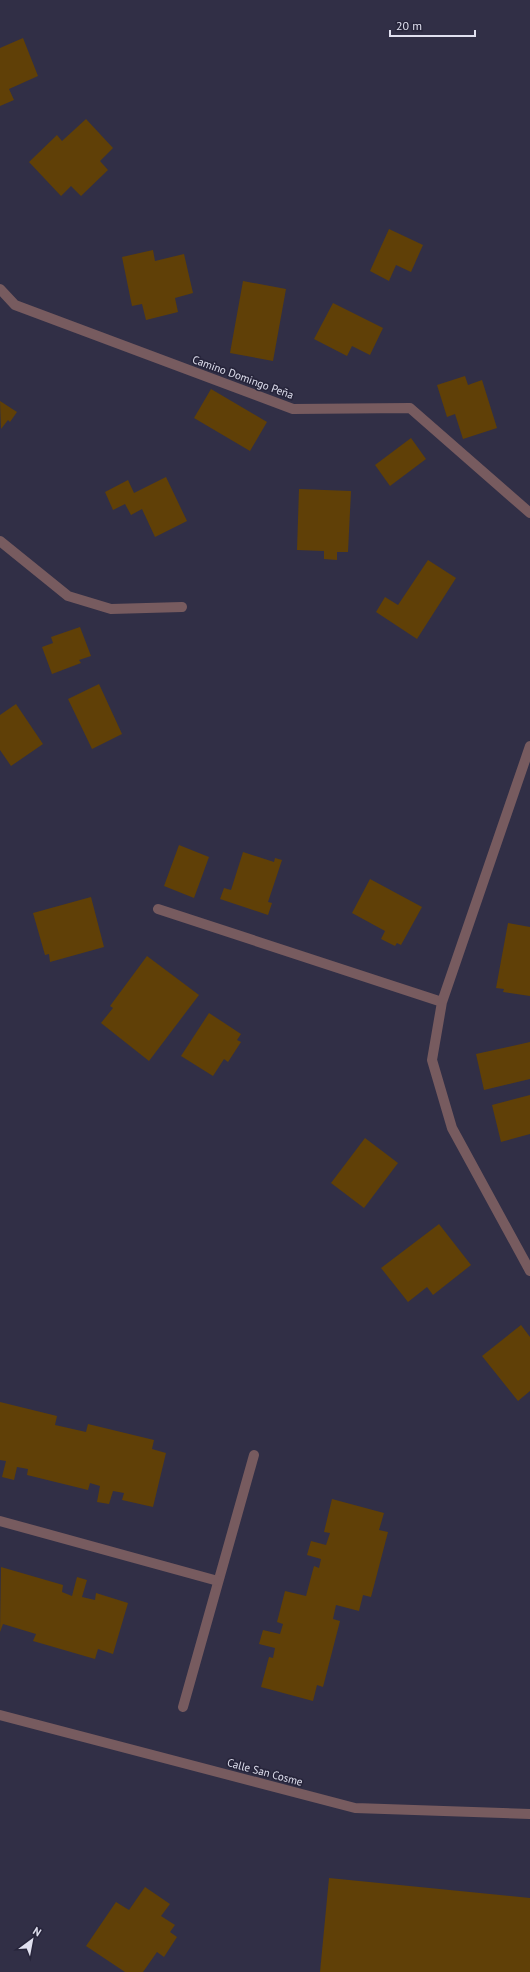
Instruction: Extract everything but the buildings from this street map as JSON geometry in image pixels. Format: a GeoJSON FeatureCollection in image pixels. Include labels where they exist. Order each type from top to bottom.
{"type":"FeatureCollection","features":[{"type":"Feature","properties":{"kind":"street","name":"Camino Domingo Peña"},"geometry":{"type":"LineString","coordinates":[[0,289],[16,305],[293,409],[410,408],[530,513]]}},
{"type":"Feature","properties":{"kind":"street"},"geometry":{"type":"LineString","coordinates":[[0,541],[68,596],[111,609],[182,606]]}},
{"type":"Feature","properties":{"kind":"street"},"geometry":{"type":"LineString","coordinates":[[530,746],[442,1002],[432,1060],[452,1128],[530,1271]]}},
{"type":"Feature","properties":{"kind":"street"},"geometry":{"type":"LineString","coordinates":[[158,909],[442,1002]]}},
{"type":"Feature","properties":{"kind":"street"},"geometry":{"type":"LineString","coordinates":[[183,1707],[254,1455]]}},
{"type":"Feature","properties":{"kind":"street"},"geometry":{"type":"LineString","coordinates":[[0,1521],[218,1581]]}},
{"type":"Feature","properties":{"kind":"street","name":"Calle San Cosme"},"geometry":{"type":"LineString","coordinates":[[0,1715],[355,1808],[530,1814]]}}]}
